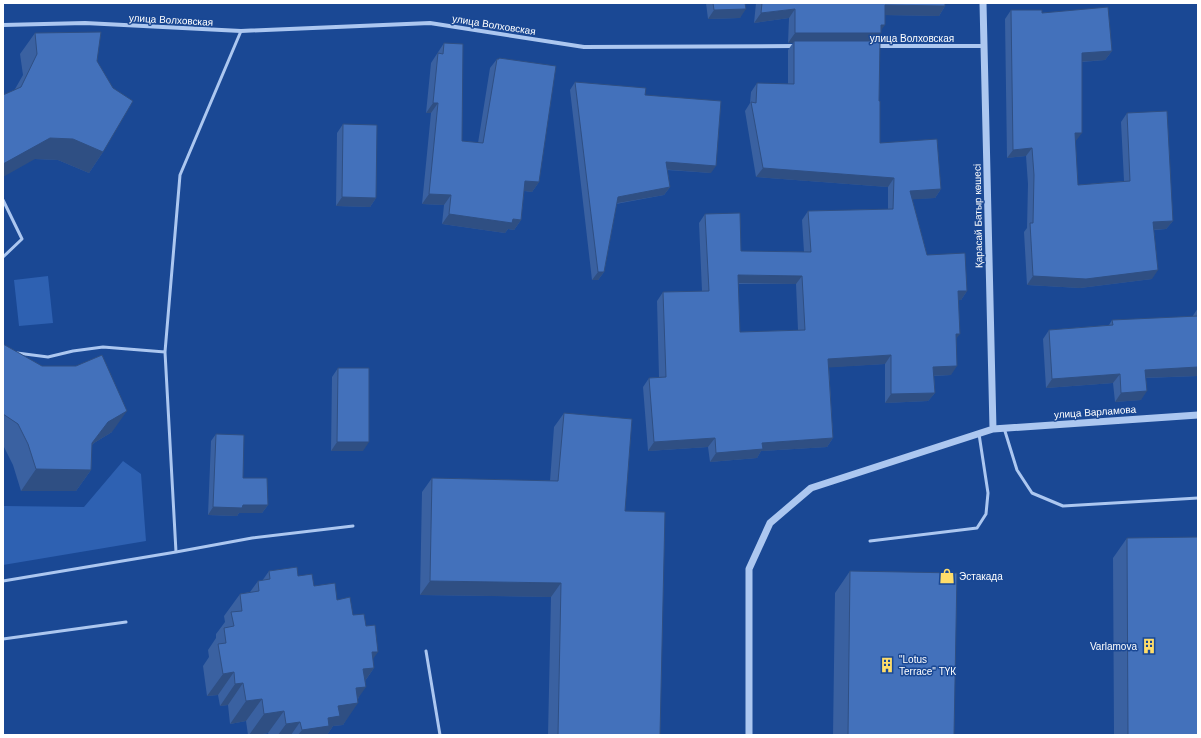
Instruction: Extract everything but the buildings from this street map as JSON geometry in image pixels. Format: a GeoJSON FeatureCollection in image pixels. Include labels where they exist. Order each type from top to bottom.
{"type":"FeatureCollection","features":[{"type":"Feature","properties":{"kind":"street","name":"Қарасай Батыр көшесі"},"geometry":{"type":"LineString","coordinates":[[983,3],[993,429]]}},
{"type":"Feature","properties":{"kind":"street","name":"улица Волховская"},"geometry":{"type":"LineString","coordinates":[[3,25],[86,23],[240,31],[430,23],[584,47],[798,46]]}},
{"type":"Feature","properties":{"kind":"street","name":"улица Волховская"},"geometry":{"type":"LineString","coordinates":[[869,46],[983,46]]}},
{"type":"Feature","properties":{"kind":"street","name":"улица Варламова"},"geometry":{"type":"LineString","coordinates":[[749,735],[749,569],[770,523],[811,488],[993,429],[1198,415]]}},
{"type":"Feature","properties":{"kind":"lane"},"geometry":{"type":"LineString","coordinates":[[176,552],[165,352],[180,175],[240,31]]}},
{"type":"Feature","properties":{"kind":"lane"},"geometry":{"type":"LineString","coordinates":[[3,200],[22,239],[3,257]]}},
{"type":"Feature","properties":{"kind":"lane"},"geometry":{"type":"LineString","coordinates":[[12,352],[48,357],[73,351],[103,347],[165,352]]}},
{"type":"Feature","properties":{"kind":"lane"},"geometry":{"type":"LineString","coordinates":[[1004,428],[1017,470],[1032,493],[1063,506],[1198,498]]}},
{"type":"Feature","properties":{"kind":"lane"},"geometry":{"type":"LineString","coordinates":[[870,541],[977,528],[986,514],[988,493],[979,434]]}},
{"type":"Feature","properties":{"kind":"lane"},"geometry":{"type":"LineString","coordinates":[[3,581],[252,538],[352,526]]}},
{"type":"Feature","properties":{"kind":"lane"},"geometry":{"type":"LineString","coordinates":[[3,639],[126,622]]}},
{"type":"Feature","properties":{"kind":"lane"},"geometry":{"type":"LineString","coordinates":[[426,651],[440,735]]}},
{"type":"Feature","properties":{"kind":"shaded area"},"geometry":{"type":"Polygon","coordinates":[[[48,276],[53,323],[19,326],[14,280],[48,276]]]}},
{"type":"Feature","properties":{"kind":"shaded area"},"geometry":{"type":"Polygon","coordinates":[[[123,461],[141,474],[146,541],[3,565],[3,503],[4,506],[84,507],[123,461]]]}},
{"type":"Feature","properties":{"kind":"place","name":"Эстакада"},"geometry":{"type":"Point","coordinates":[947,576]}},
{"type":"Feature","properties":{"kind":"place","name":"Varlamova"},"geometry":{"type":"Point","coordinates":[1149,646]}},
{"type":"Feature","properties":{"kind":"place","name":"\"Lotus Terrace\" ТҮК"},"geometry":{"type":"Point","coordinates":[887,665]}}]}
